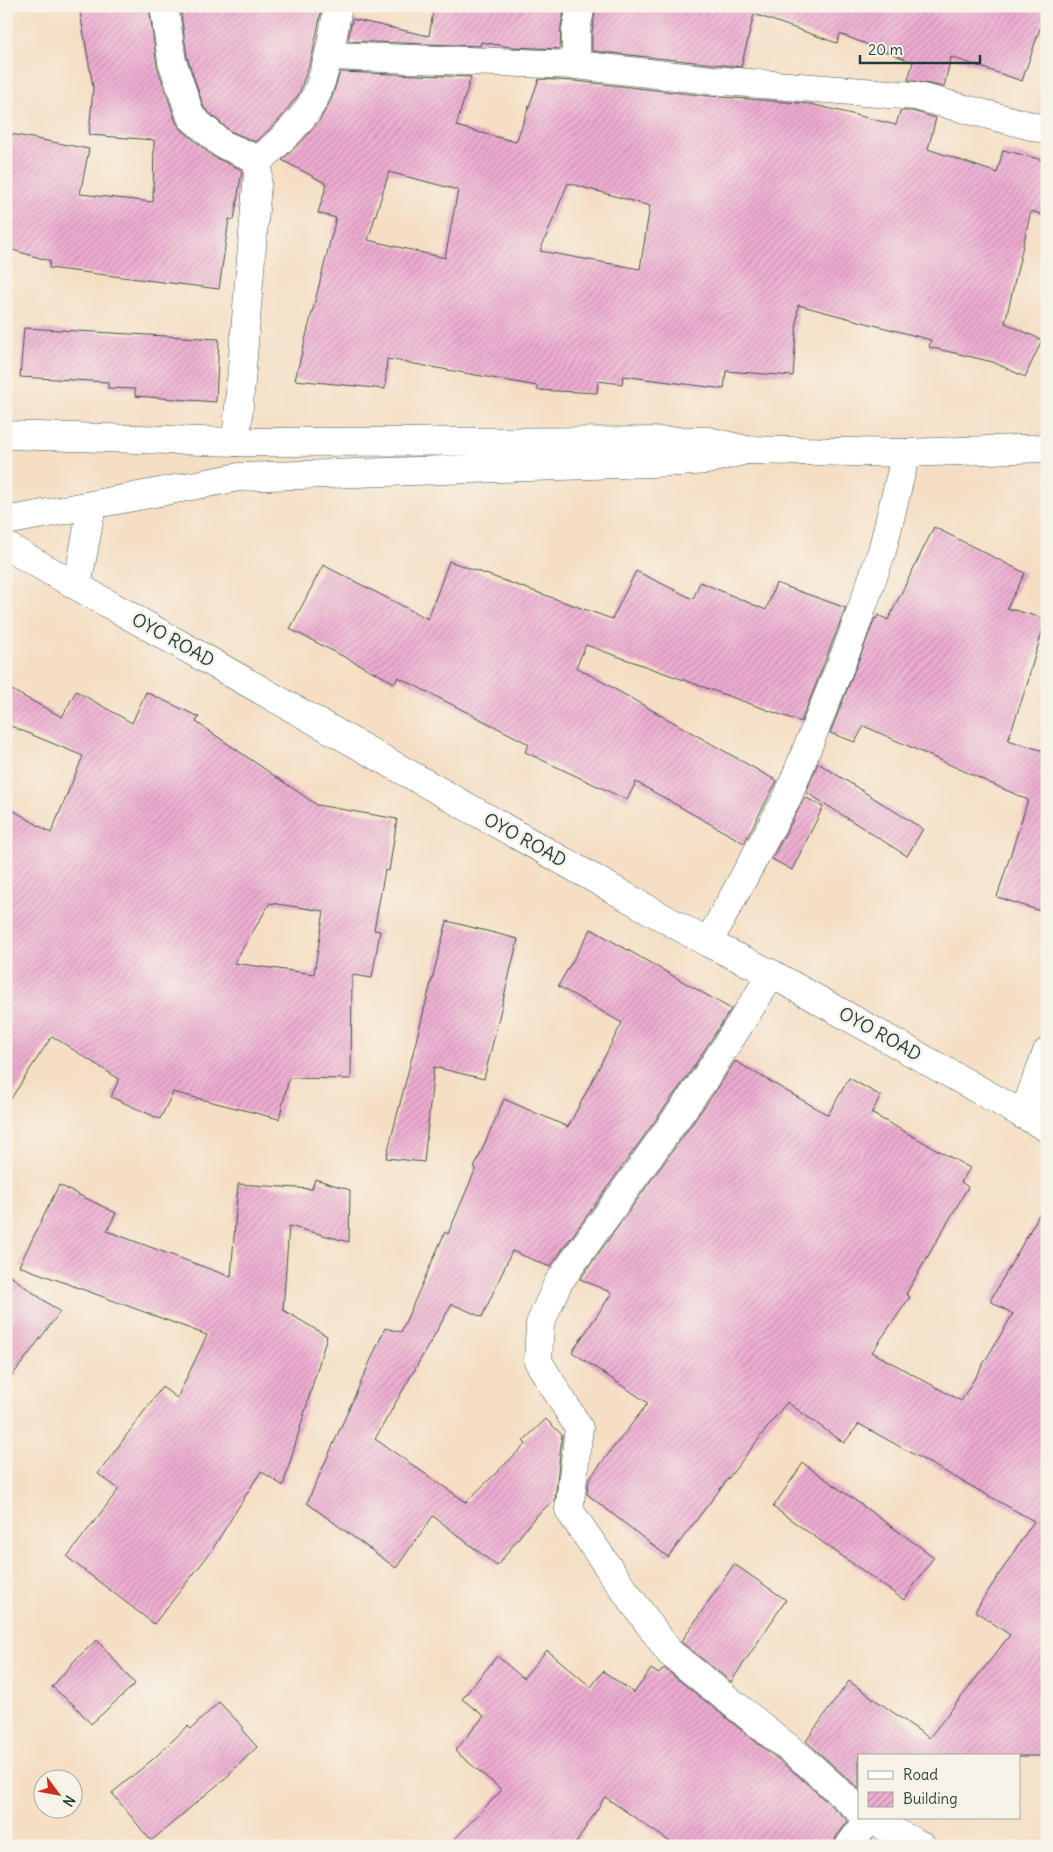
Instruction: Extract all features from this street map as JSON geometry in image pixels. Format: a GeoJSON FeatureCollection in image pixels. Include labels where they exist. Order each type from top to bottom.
{"type":"FeatureCollection","features":[{"type":"Feature","properties":{"kind":"main road"},"geometry":{"type":"LineString","coordinates":[[164,6],[172,61],[191,117],[222,144],[259,160]]}},
{"type":"Feature","properties":{"kind":"main road"},"geometry":{"type":"LineString","coordinates":[[236,442],[259,160],[282,140],[316,95],[329,56],[338,6]]}},
{"type":"Feature","properties":{"kind":"main road"},"geometry":{"type":"LineString","coordinates":[[576,65],[576,30],[581,6]]}},
{"type":"Feature","properties":{"kind":"main road"},"geometry":{"type":"LineString","coordinates":[[329,56],[576,65],[711,80],[915,96],[1047,130]]}},
{"type":"Feature","properties":{"kind":"main road"},"geometry":{"type":"LineString","coordinates":[[6,435],[236,442],[709,440],[747,450],[906,453],[1047,448]]}},
{"type":"Feature","properties":{"kind":"main road"},"geometry":{"type":"LineString","coordinates":[[6,521],[92,506],[239,476],[680,462],[707,460],[747,450]]}},
{"type":"Feature","properties":{"kind":"main road"},"geometry":{"type":"LineString","coordinates":[[708,943],[788,796],[840,667],[882,550],[906,453]]}},
{"type":"Feature","properties":{"kind":"main road"},"geometry":{"type":"LineString","coordinates":[[76,586],[92,506]]}},
{"type":"Feature","properties":{"kind":"main road","name":"OYO ROAD"},"geometry":{"type":"LineString","coordinates":[[6,546],[708,943],[772,974],[1047,1128]]}},
{"type":"Feature","properties":{"kind":"main road"},"geometry":{"type":"LineString","coordinates":[[772,974],[704,1080],[558,1283],[540,1324],[538,1361],[579,1428],[569,1510],[617,1580],[670,1653],[805,1761],[858,1809]]}},
{"type":"Feature","properties":{"kind":"main road"},"geometry":{"type":"LineString","coordinates":[[1023,1115],[1047,1052]]}},
{"type":"Feature","properties":{"kind":"main road"},"geometry":{"type":"LineString","coordinates":[[849,1846],[868,1820]]}},
{"type":"Feature","properties":{"kind":"main road"},"geometry":{"type":"LineString","coordinates":[[873,1820],[922,1846]]}},
{"type":"Feature","properties":{"kind":"building"},"geometry":{"type":"Polygon","coordinates":[[[79,6],[149,6],[157,66],[176,122],[181,129],[212,156],[242,170],[234,220],[229,219],[219,289],[49,268],[50,261],[6,248],[6,133],[89,149],[80,194],[153,202],[154,140],[89,135],[93,87],[79,6]]]}},
{"type":"Feature","properties":{"kind":"building"},"geometry":{"type":"Polygon","coordinates":[[[180,6],[316,6],[316,11],[321,12],[312,57],[299,94],[280,119],[256,142],[230,131],[204,108],[187,57],[180,6]]]}},
{"type":"Feature","properties":{"kind":"building"},"geometry":{"type":"Polygon","coordinates":[[[434,6],[565,6],[561,27],[560,49],[510,47],[481,42],[480,46],[348,41],[352,19],[429,36],[434,6]]]}},
{"type":"Feature","properties":{"kind":"building"},"geometry":{"type":"Polygon","coordinates":[[[596,6],[1047,6],[1047,8],[1022,81],[951,57],[944,87],[908,80],[913,62],[840,34],[837,43],[754,14],[741,67],[592,51],[592,32],[596,6]]]}},
{"type":"Feature","properties":{"kind":"building"},"geometry":{"type":"Polygon","coordinates":[[[340,72],[471,77],[456,126],[516,142],[539,79],[811,104],[896,125],[900,111],[912,111],[936,118],[928,149],[997,173],[1003,150],[1047,161],[1047,216],[1031,211],[1005,323],[1042,340],[1025,377],[993,362],[929,347],[931,340],[798,305],[793,376],[726,371],[724,389],[623,376],[622,384],[598,381],[597,393],[537,390],[537,386],[387,359],[385,389],[295,380],[336,218],[318,213],[327,184],[282,160],[320,120],[331,100],[340,72]],[[389,172],[368,240],[445,258],[458,190],[389,172]],[[568,183],[540,251],[640,269],[650,206],[568,183]]]}},
{"type":"Feature","properties":{"kind":"building"},"geometry":{"type":"Polygon","coordinates":[[[24,328],[219,339],[216,402],[135,396],[135,389],[108,388],[108,382],[20,377],[24,328]]]}},
{"type":"Feature","properties":{"kind":"building"},"geometry":{"type":"Polygon","coordinates":[[[934,527],[1025,573],[1007,608],[1046,619],[1029,679],[1008,740],[1047,752],[1047,913],[997,897],[1028,800],[864,726],[855,742],[830,733],[875,618],[878,615],[888,620],[934,527]]]}},
{"type":"Feature","properties":{"kind":"building"},"geometry":{"type":"Polygon","coordinates":[[[449,561],[612,619],[636,571],[693,599],[700,582],[766,610],[776,583],[846,608],[801,722],[586,645],[576,667],[777,781],[744,843],[636,782],[627,800],[525,752],[529,744],[398,677],[395,683],[290,629],[323,565],[428,619],[449,561]]]}},
{"type":"Feature","properties":{"kind":"building"},"geometry":{"type":"Polygon","coordinates":[[[6,687],[62,717],[76,691],[132,723],[146,692],[199,717],[196,722],[317,805],[397,819],[389,871],[385,870],[374,930],[380,931],[372,978],[352,975],[351,1079],[289,1078],[279,1119],[173,1092],[160,1119],[111,1097],[119,1079],[52,1036],[6,1106],[6,806],[51,833],[83,756],[6,724],[6,687]],[[270,903],[234,963],[314,974],[324,911],[270,903]]]}},
{"type":"Feature","properties":{"kind":"building"},"geometry":{"type":"Polygon","coordinates":[[[818,763],[923,829],[907,856],[806,792],[818,763]]]}},
{"type":"Feature","properties":{"kind":"building"},"geometry":{"type":"Polygon","coordinates":[[[805,797],[823,807],[792,870],[772,859],[805,797]]]}},
{"type":"Feature","properties":{"kind":"building"},"geometry":{"type":"Polygon","coordinates":[[[447,921],[518,939],[484,1079],[434,1067],[424,1162],[386,1158],[447,921]]]}},
{"type":"Feature","properties":{"kind":"building"},"geometry":{"type":"Polygon","coordinates":[[[591,929],[731,1009],[691,1071],[550,1267],[512,1251],[482,1317],[452,1304],[375,1439],[466,1502],[526,1444],[523,1441],[546,1419],[562,1435],[555,1499],[534,1518],[497,1566],[433,1516],[396,1568],[307,1503],[385,1328],[401,1332],[445,1232],[448,1234],[504,1099],[568,1127],[622,1023],[558,986],[591,929]]]}},
{"type":"Feature","properties":{"kind":"building"},"geometry":{"type":"Polygon","coordinates":[[[735,1061],[828,1115],[849,1078],[881,1096],[871,1113],[970,1168],[961,1182],[968,1187],[906,1294],[910,1297],[872,1352],[961,1401],[1013,1314],[990,1301],[1047,1201],[1047,1756],[1020,1756],[1020,1754],[858,1754],[858,1788],[806,1741],[849,1681],[929,1738],[1010,1635],[975,1611],[1034,1521],[859,1424],[844,1443],[787,1402],[668,1557],[587,1494],[589,1479],[648,1403],[572,1352],[612,1293],[580,1279],[717,1089],[735,1061]]]}},
{"type":"Feature","properties":{"kind":"building"},"geometry":{"type":"Polygon","coordinates":[[[315,1179],[350,1190],[349,1242],[289,1226],[283,1310],[327,1336],[283,1486],[261,1471],[210,1553],[154,1624],[67,1557],[119,1489],[98,1474],[162,1387],[177,1398],[207,1335],[19,1266],[59,1185],[116,1213],[107,1231],[231,1277],[238,1184],[312,1189],[315,1179]]]}},
{"type":"Feature","properties":{"kind":"building"},"geometry":{"type":"Polygon","coordinates":[[[6,1273],[60,1312],[6,1384],[6,1273]]]}},
{"type":"Feature","properties":{"kind":"building"},"geometry":{"type":"Polygon","coordinates":[[[803,1463],[934,1557],[904,1600],[773,1507],[803,1463]]]}},
{"type":"Feature","properties":{"kind":"building"},"geometry":{"type":"Polygon","coordinates":[[[734,1564],[786,1600],[731,1682],[681,1642],[734,1564]]]}},
{"type":"Feature","properties":{"kind":"building"},"geometry":{"type":"Polygon","coordinates":[[[97,1640],[135,1684],[91,1724],[75,1706],[52,1687],[75,1660],[97,1640]]]}},
{"type":"Feature","properties":{"kind":"building"},"geometry":{"type":"Polygon","coordinates":[[[547,1650],[591,1687],[603,1671],[634,1693],[651,1669],[659,1674],[664,1668],[795,1773],[848,1821],[836,1837],[834,1846],[676,1846],[605,1797],[574,1846],[448,1846],[502,1790],[455,1751],[484,1716],[462,1699],[497,1656],[523,1678],[547,1650]]]}},
{"type":"Feature","properties":{"kind":"building"},"geometry":{"type":"Polygon","coordinates":[[[219,1702],[244,1728],[242,1730],[257,1747],[230,1774],[151,1841],[112,1793],[152,1760],[188,1726],[191,1729],[219,1702]]]}}]}
